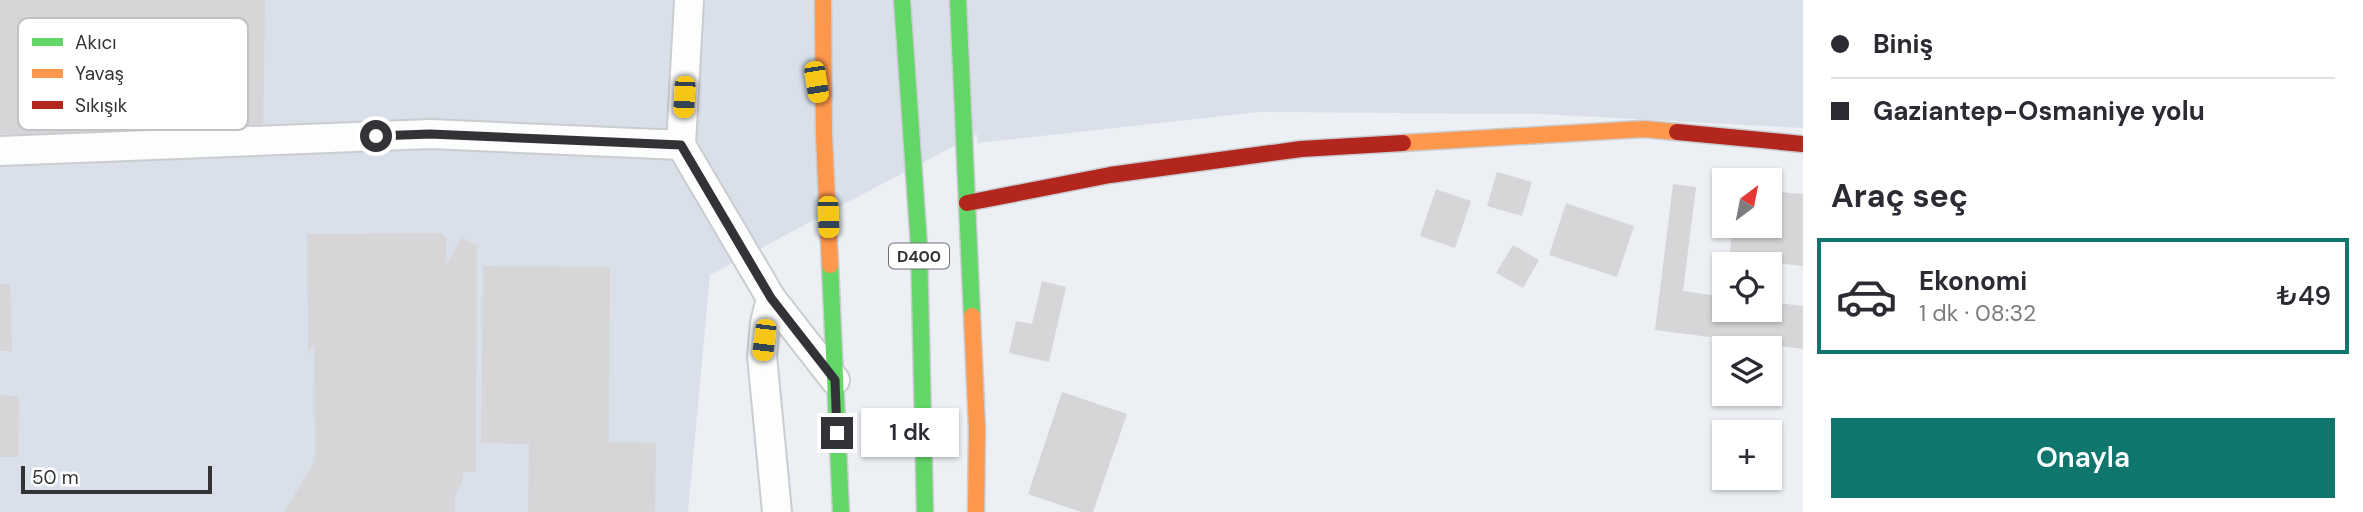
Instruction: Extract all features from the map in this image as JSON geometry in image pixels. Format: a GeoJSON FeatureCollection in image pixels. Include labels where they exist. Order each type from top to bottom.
{"type":"FeatureCollection","features":[{"type":"Feature","properties":{"kind":"main road"},"geometry":{"type":"LineString","coordinates":[[823,0],[824,136],[841,512]]}},
{"type":"Feature","properties":{"kind":"main road","name":"D400"},"geometry":{"type":"LineString","coordinates":[[902,0],[919,246],[925,512]]}},
{"type":"Feature","properties":{"kind":"main road"},"geometry":{"type":"LineString","coordinates":[[958,0],[977,429],[976,512]]}},
{"type":"Feature","properties":{"kind":"main road"},"geometry":{"type":"LineString","coordinates":[[808,27],[824,136]]}},
{"type":"Feature","properties":{"kind":"main road","name":"D400"},"geometry":{"type":"LineString","coordinates":[[909,110],[919,27]]}},
{"type":"Feature","properties":{"kind":"main road"},"geometry":{"type":"LineString","coordinates":[[967,203],[1110,175],[1301,149],[1643,129],[1803,144]]}},
{"type":"Feature","properties":{"kind":"street"},"geometry":{"type":"LineString","coordinates":[[689,0],[681,145],[771,298],[835,380]]}},
{"type":"Feature","properties":{"kind":"street"},"geometry":{"type":"LineString","coordinates":[[0,151],[430,134],[681,145]]}},
{"type":"Feature","properties":{"kind":"street"},"geometry":{"type":"LineString","coordinates":[[771,298],[762,356],[777,512]]}},
{"type":"Feature","properties":{"kind":"shaded area"},"geometry":{"type":"Polygon","coordinates":[[[0,0],[1803,0],[1803,128],[1540,114],[1259,112],[978,143],[977,134],[710,275],[688,512],[0,512],[0,0]]]}},
{"type":"Feature","properties":{"kind":"building"},"geometry":{"type":"Polygon","coordinates":[[[0,0],[265,0],[263,139],[0,134],[0,0]]]}},
{"type":"Feature","properties":{"kind":"building"},"geometry":{"type":"Polygon","coordinates":[[[1497,172],[1532,182],[1522,216],[1487,206],[1497,172]]]}},
{"type":"Feature","properties":{"kind":"building"},"geometry":{"type":"Polygon","coordinates":[[[1673,184],[1696,187],[1683,291],[1712,295],[1712,322],[1782,322],[1782,304],[1803,306],[1803,349],[1782,346],[1782,336],[1712,337],[1655,330],[1673,184]]]}},
{"type":"Feature","properties":{"kind":"building"},"geometry":{"type":"Polygon","coordinates":[[[1436,189],[1471,201],[1455,248],[1420,236],[1436,189]]]}},
{"type":"Feature","properties":{"kind":"building"},"geometry":{"type":"Polygon","coordinates":[[[1782,192],[1803,194],[1803,266],[1782,264],[1782,252],[1730,252],[1732,238],[1782,238],[1782,192]]]}},
{"type":"Feature","properties":{"kind":"building"},"geometry":{"type":"Polygon","coordinates":[[[1566,203],[1634,226],[1617,277],[1549,255],[1566,203]]]}},
{"type":"Feature","properties":{"kind":"building"},"geometry":{"type":"Polygon","coordinates":[[[440,233],[446,237],[446,265],[462,237],[477,246],[476,472],[463,472],[463,480],[455,495],[455,512],[284,512],[315,461],[314,344],[308,355],[307,234],[440,233]]]}},
{"type":"Feature","properties":{"kind":"building"},"geometry":{"type":"Polygon","coordinates":[[[1513,245],[1539,260],[1523,288],[1496,273],[1513,245]]]}},
{"type":"Feature","properties":{"kind":"building"},"geometry":{"type":"Polygon","coordinates":[[[483,266],[610,267],[609,442],[656,443],[655,512],[528,512],[529,444],[481,443],[483,266]]]}},
{"type":"Feature","properties":{"kind":"building"},"geometry":{"type":"Polygon","coordinates":[[[1042,281],[1066,287],[1049,362],[1009,353],[1016,321],[1032,324],[1042,281]]]}},
{"type":"Feature","properties":{"kind":"building"},"geometry":{"type":"Polygon","coordinates":[[[0,284],[10,284],[12,351],[0,351],[0,284]]]}},
{"type":"Feature","properties":{"kind":"building"},"geometry":{"type":"Polygon","coordinates":[[[1062,392],[1127,414],[1093,512],[1081,512],[1028,494],[1062,392]]]}},
{"type":"Feature","properties":{"kind":"building"},"geometry":{"type":"Polygon","coordinates":[[[0,395],[19,396],[18,457],[0,457],[0,395]]]}},
{"type":"Feature","properties":{"kind":"traffic: fast"},"geometry":{"type":"LineString","coordinates":[[902,0],[919,246],[925,512]]}},
{"type":"Feature","properties":{"kind":"traffic: fast"},"geometry":{"type":"LineString","coordinates":[[958,0],[972,316]]}},
{"type":"Feature","properties":{"kind":"traffic: fast"},"geometry":{"type":"LineString","coordinates":[[830,265],[841,512]]}},
{"type":"Feature","properties":{"kind":"traffic: slow"},"geometry":{"type":"LineString","coordinates":[[823,0],[824,136],[830,265]]}},
{"type":"Feature","properties":{"kind":"traffic: slow"},"geometry":{"type":"LineString","coordinates":[[1403,143],[1643,129],[1677,132]]}},
{"type":"Feature","properties":{"kind":"traffic: slow"},"geometry":{"type":"LineString","coordinates":[[972,316],[977,429],[976,512]]}},
{"type":"Feature","properties":{"kind":"traffic: jam"},"geometry":{"type":"LineString","coordinates":[[1677,132],[1803,144]]}},
{"type":"Feature","properties":{"kind":"traffic: jam"},"geometry":{"type":"LineString","coordinates":[[967,203],[1110,175],[1301,149],[1403,143]]}},
{"type":"Feature","properties":{"kind":"route"},"geometry":{"type":"LineString","coordinates":[[376,136],[430,134],[681,145],[771,298],[835,380],[837,433]]}}]}
